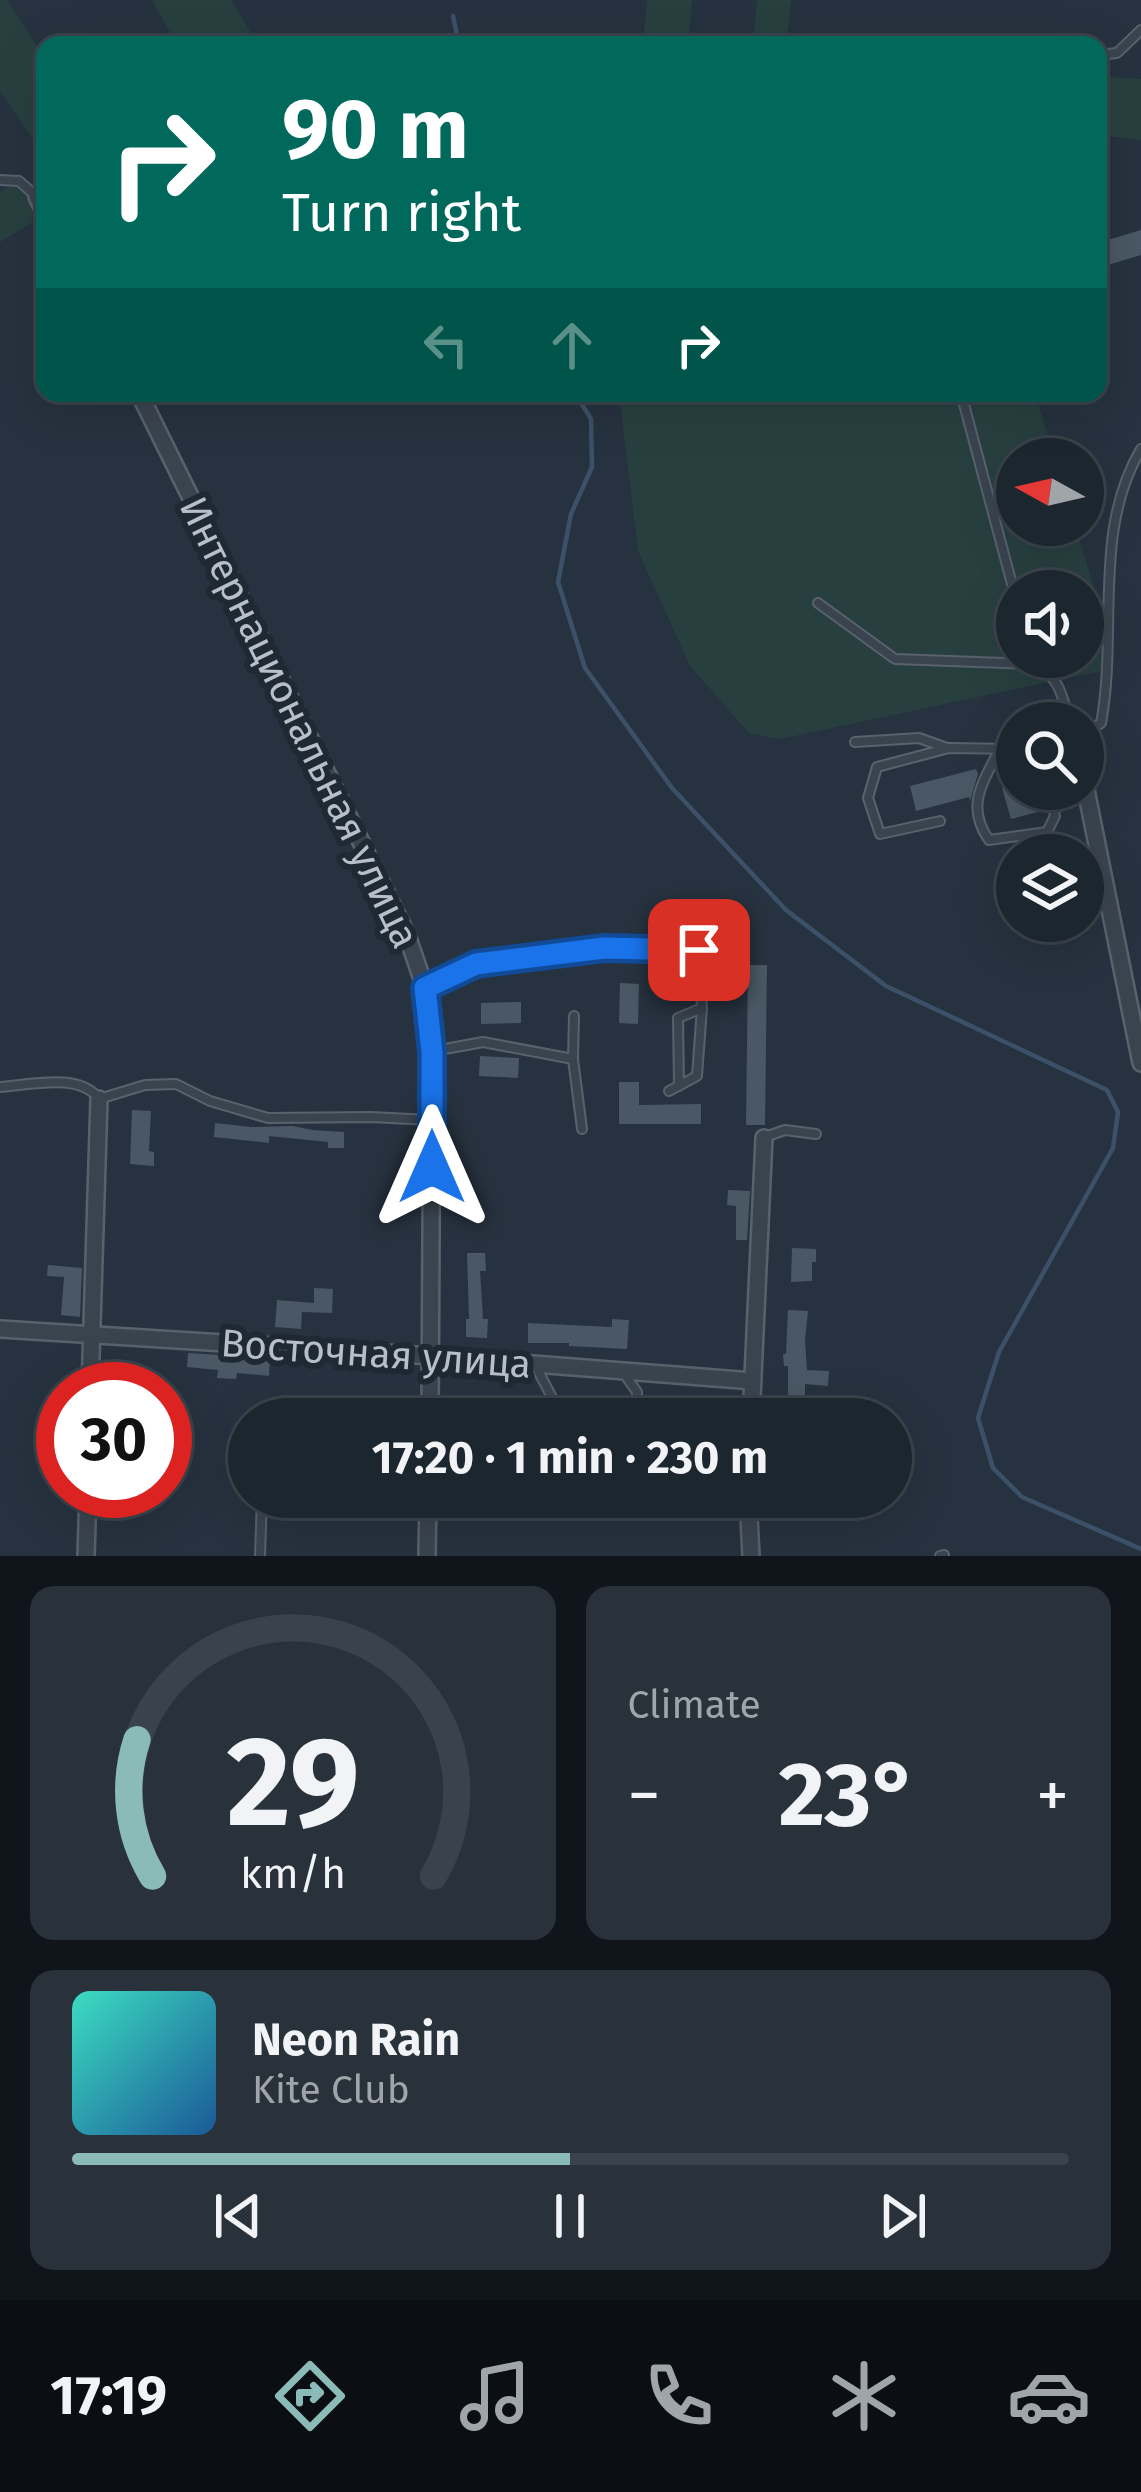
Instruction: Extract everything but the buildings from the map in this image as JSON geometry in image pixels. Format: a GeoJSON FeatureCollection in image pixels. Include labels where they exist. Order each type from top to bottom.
{"type":"FeatureCollection","features":[{"type":"Feature","properties":{"kind":"street","name":"Интернациональная улица"},"geometry":{"type":"LineString","coordinates":[[143,402],[407,935],[425,988],[432,1052],[431,1398]]}},
{"type":"Feature","properties":{"kind":"street"},"geometry":{"type":"LineString","coordinates":[[1090,810],[1141,1063]]}},
{"type":"Feature","properties":{"kind":"street"},"geometry":{"type":"LineString","coordinates":[[91,1362],[99,1099]]}},
{"type":"Feature","properties":{"kind":"street"},"geometry":{"type":"LineString","coordinates":[[752,1398],[764,1138]]}},
{"type":"Feature","properties":{"kind":"street","name":"Восточная улица"},"geometry":{"type":"LineString","coordinates":[[0,1329],[752,1381]]}},
{"type":"Feature","properties":{"kind":"street"},"geometry":{"type":"LineString","coordinates":[[86,1556],[87,1518]]}},
{"type":"Feature","properties":{"kind":"street"},"geometry":{"type":"LineString","coordinates":[[427,1556],[428,1518]]}},
{"type":"Feature","properties":{"kind":"street"},"geometry":{"type":"LineString","coordinates":[[749,1518],[751,1556]]}},
{"type":"Feature","properties":{"kind":"lane"},"geometry":{"type":"LineString","coordinates":[[1107,54],[1117,53],[1141,30]]}},
{"type":"Feature","properties":{"kind":"lane"},"geometry":{"type":"LineString","coordinates":[[0,180],[19,181],[36,200]]}},
{"type":"Feature","properties":{"kind":"lane"},"geometry":{"type":"LineString","coordinates":[[963,402],[1008,570]]}},
{"type":"Feature","properties":{"kind":"lane"},"geometry":{"type":"LineString","coordinates":[[1104,705],[1113,521],[1141,449]]}},
{"type":"Feature","properties":{"kind":"lane"},"geometry":{"type":"LineString","coordinates":[[818,603],[895,659],[996,660]]}},
{"type":"Feature","properties":{"kind":"lane"},"geometry":{"type":"LineString","coordinates":[[855,742],[919,738],[949,748]]}},
{"type":"Feature","properties":{"kind":"lane"},"geometry":{"type":"LineString","coordinates":[[940,821],[880,834],[868,798],[877,767],[949,748],[996,749]]}},
{"type":"Feature","properties":{"kind":"lane"},"geometry":{"type":"LineString","coordinates":[[996,755],[976,798],[979,826],[989,840],[1047,832],[1054,810]]}},
{"type":"Feature","properties":{"kind":"lane"},"geometry":{"type":"LineString","coordinates":[[425,988],[476,964],[604,948],[699,950],[702,1008],[697,1076],[669,1091]]}},
{"type":"Feature","properties":{"kind":"lane"},"geometry":{"type":"LineString","coordinates":[[679,1085],[678,1018],[702,1008]]}},
{"type":"Feature","properties":{"kind":"lane"},"geometry":{"type":"LineString","coordinates":[[574,1016],[573,1059],[582,1129]]}},
{"type":"Feature","properties":{"kind":"lane"},"geometry":{"type":"LineString","coordinates":[[432,1052],[483,1042],[573,1059]]}},
{"type":"Feature","properties":{"kind":"lane"},"geometry":{"type":"LineString","coordinates":[[0,1087],[75,1083],[92,1090],[99,1099],[145,1085],[176,1084],[210,1101],[268,1118],[432,1120]]}},
{"type":"Feature","properties":{"kind":"lane"},"geometry":{"type":"LineString","coordinates":[[764,1138],[785,1130],[816,1134]]}},
{"type":"Feature","properties":{"kind":"lane"},"geometry":{"type":"LineString","coordinates":[[534,1364],[552,1398]]}},
{"type":"Feature","properties":{"kind":"lane"},"geometry":{"type":"LineString","coordinates":[[622,1371],[637,1398]]}},
{"type":"Feature","properties":{"kind":"lane"},"geometry":{"type":"LineString","coordinates":[[260,1556],[261,1518]]}},
{"type":"Feature","properties":{"kind":"green space"},"geometry":{"type":"Polygon","coordinates":[[[0,0],[7,0],[36,44],[36,144],[0,91],[0,0]]]}},
{"type":"Feature","properties":{"kind":"green space"},"geometry":{"type":"Polygon","coordinates":[[[152,0],[231,0],[253,36],[172,36],[152,0]]]}},
{"type":"Feature","properties":{"kind":"green space"},"geometry":{"type":"Polygon","coordinates":[[[647,0],[692,0],[689,36],[644,36],[647,0]]]}},
{"type":"Feature","properties":{"kind":"green space"},"geometry":{"type":"Polygon","coordinates":[[[757,0],[791,0],[788,36],[754,36],[757,0]]]}},
{"type":"Feature","properties":{"kind":"green space"},"geometry":{"type":"Polygon","coordinates":[[[1107,77],[1141,79],[1141,140],[1107,136],[1107,77]]]}},
{"type":"Feature","properties":{"kind":"green space"},"geometry":{"type":"Polygon","coordinates":[[[21,179],[36,202],[36,220],[0,242],[0,192],[21,179]]]}},
{"type":"Feature","properties":{"kind":"green space"},"geometry":{"type":"Polygon","coordinates":[[[620,402],[1038,402],[1049,438],[996,438],[996,546],[1081,546],[1089,570],[996,570],[996,678],[1068,678],[780,739],[749,733],[690,666],[638,551],[620,402]]]}},
{"type":"Feature","properties":{"kind":"green space"},"geometry":{"type":"Polygon","coordinates":[[[1104,620],[1112,646],[1104,664],[1104,620]]]}},
{"type":"Feature","properties":{"kind":"waterway"},"geometry":{"type":"LineString","coordinates":[[453,16],[457,36]]}},
{"type":"Feature","properties":{"kind":"waterway"},"geometry":{"type":"LineString","coordinates":[[581,402],[591,419],[592,467],[571,514],[558,582],[585,668],[672,788],[786,910],[886,986],[1107,1090],[1118,1112],[1113,1148],[999,1352],[978,1418],[993,1468],[1022,1497],[1141,1549]]}},
{"type":"Feature","properties":{"kind":"route"},"geometry":{"type":"LineString","coordinates":[[432,1167],[432,1052],[425,988],[476,964],[604,948],[699,950]]}}]}
